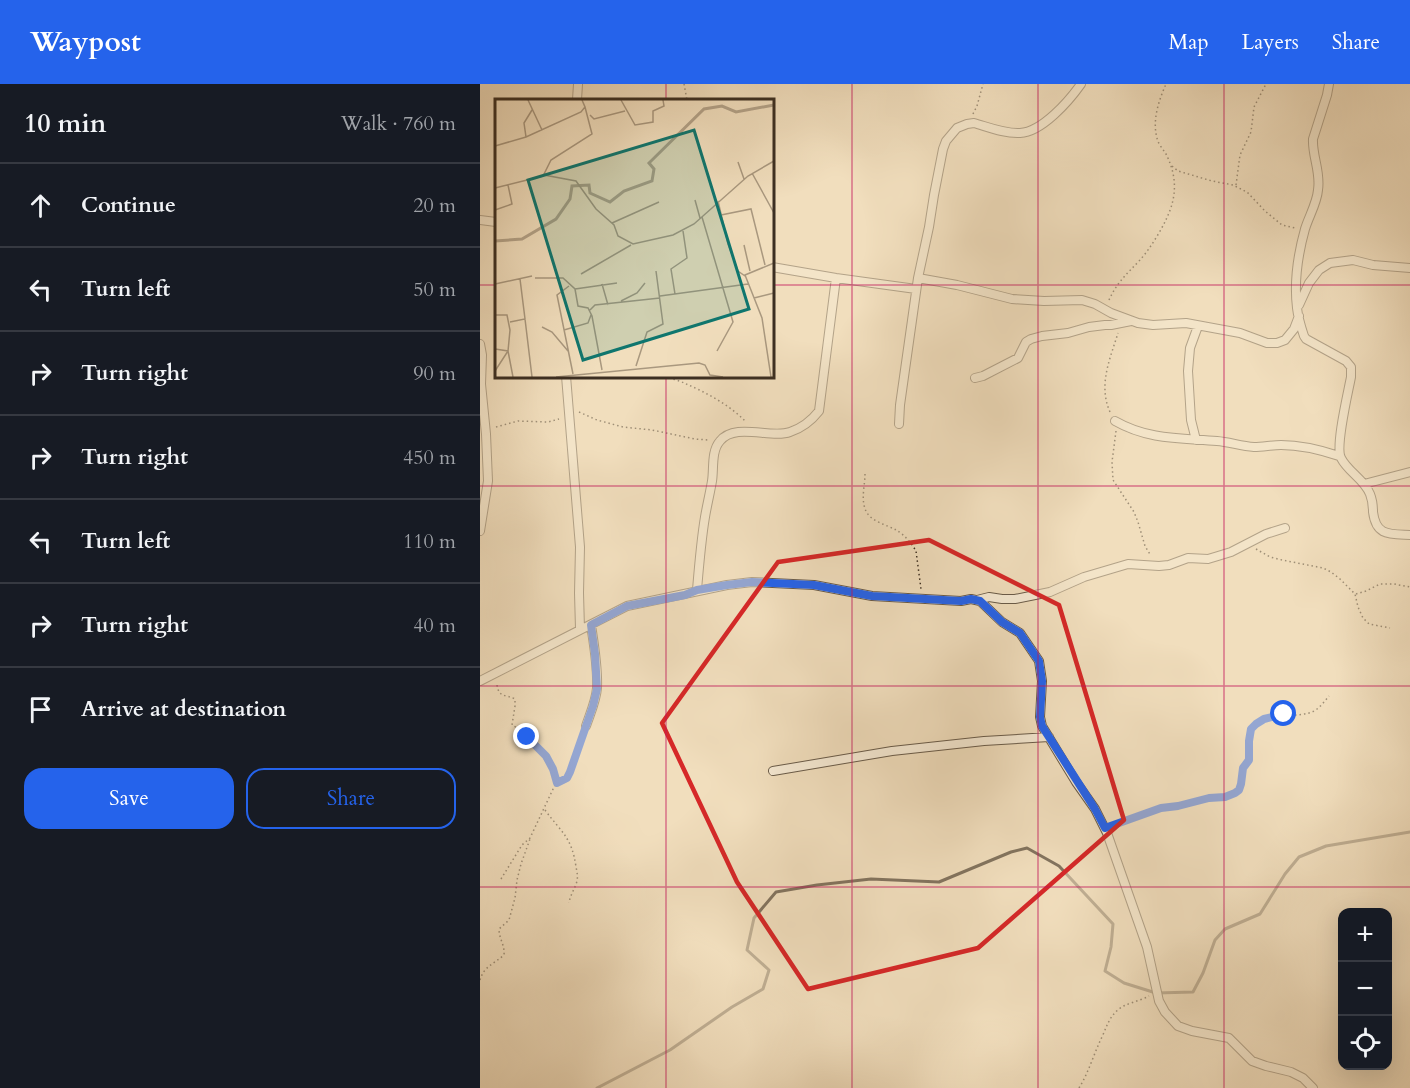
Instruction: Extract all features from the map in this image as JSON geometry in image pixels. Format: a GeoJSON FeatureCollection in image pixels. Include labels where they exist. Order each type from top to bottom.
{"type":"FeatureCollection","features":[{"type":"Feature","properties":{"kind":"street"},"geometry":{"type":"LineString","coordinates":[[577,99],[578,84]]}},
{"type":"Feature","properties":{"kind":"street"},"geometry":{"type":"LineString","coordinates":[[899,424],[916,289],[946,141],[957,128],[974,123],[1017,133],[1026,132],[1041,125],[1063,106],[1082,84]]}},
{"type":"Feature","properties":{"kind":"street"},"geometry":{"type":"LineString","coordinates":[[1329,84],[1312,146],[1317,164],[1318,192],[1305,230],[1297,275],[1298,312],[1306,339],[1346,361],[1351,368],[1338,444],[1340,456],[1370,494],[1374,521],[1378,528],[1384,532],[1410,535]]}},
{"type":"Feature","properties":{"kind":"street"},"geometry":{"type":"LineString","coordinates":[[480,220],[495,222]]}},
{"type":"Feature","properties":{"kind":"street"},"geometry":{"type":"LineString","coordinates":[[918,278],[1012,298],[1048,302],[1082,300],[1095,303],[1131,321],[1153,325],[1186,323],[1240,333],[1267,344],[1285,340],[1290,335],[1309,283],[1319,270],[1330,263],[1353,260],[1373,265],[1410,268]]}},
{"type":"Feature","properties":{"kind":"street"},"geometry":{"type":"LineString","coordinates":[[774,267],[916,289]]}},
{"type":"Feature","properties":{"kind":"street"},"geometry":{"type":"LineString","coordinates":[[697,590],[704,519],[718,443],[724,436],[734,434],[791,432],[813,419],[819,411],[836,278]]}},
{"type":"Feature","properties":{"kind":"street"},"geometry":{"type":"LineString","coordinates":[[975,378],[1018,358],[1026,342],[1031,339],[1131,321]]}},
{"type":"Feature","properties":{"kind":"street"},"geometry":{"type":"LineString","coordinates":[[1196,440],[1191,420],[1188,371],[1190,348],[1198,326]]}},
{"type":"Feature","properties":{"kind":"street"},"geometry":{"type":"LineString","coordinates":[[480,344],[488,481],[480,531]]}},
{"type":"Feature","properties":{"kind":"street"},"geometry":{"type":"LineString","coordinates":[[566,378],[580,547],[580,629]]}},
{"type":"Feature","properties":{"kind":"street"},"geometry":{"type":"LineString","coordinates":[[1115,421],[1138,432],[1156,436],[1219,441],[1253,447],[1297,446],[1340,456]]}},
{"type":"Feature","properties":{"kind":"street"},"geometry":{"type":"LineString","coordinates":[[1364,484],[1410,472]]}},
{"type":"Feature","properties":{"kind":"street"},"geometry":{"type":"LineString","coordinates":[[480,681],[627,606],[685,595],[697,590],[762,582],[814,585],[872,596],[961,601],[989,597],[1015,599],[1050,592],[1084,577],[1128,564],[1160,566],[1188,558],[1208,559],[1248,545],[1266,534],[1285,528]]}},
{"type":"Feature","properties":{"kind":"street"},"geometry":{"type":"LineString","coordinates":[[977,600],[987,606],[994,616],[1020,633],[1039,661],[1042,681],[1040,717],[1042,726],[1105,828],[1147,947],[1158,1001],[1165,1012],[1178,1026],[1229,1038],[1252,1060],[1291,1072],[1303,1078],[1313,1088]]}},
{"type":"Feature","properties":{"kind":"street"},"geometry":{"type":"LineString","coordinates":[[586,726],[597,689],[591,625]]}},
{"type":"Feature","properties":{"kind":"street"},"geometry":{"type":"LineString","coordinates":[[772,771],[892,751],[1049,737]]}},
{"type":"Feature","properties":{"kind":"path"},"geometry":{"type":"LineString","coordinates":[[684,84],[687,99]]}},
{"type":"Feature","properties":{"kind":"path"},"geometry":{"type":"LineString","coordinates":[[967,124],[977,106],[983,84]]}},
{"type":"Feature","properties":{"kind":"path"},"geometry":{"type":"LineString","coordinates":[[1103,308],[1118,282],[1146,253],[1164,224],[1172,204],[1174,175],[1157,140],[1156,129],[1158,104],[1166,84]]}},
{"type":"Feature","properties":{"kind":"path"},"geometry":{"type":"LineString","coordinates":[[1236,187],[1240,154],[1251,132],[1254,107],[1266,84]]}},
{"type":"Feature","properties":{"kind":"path"},"geometry":{"type":"LineString","coordinates":[[1171,165],[1178,171],[1236,187],[1248,193],[1282,225],[1305,230]]}},
{"type":"Feature","properties":{"kind":"path"},"geometry":{"type":"LineString","coordinates":[[1121,323],[1107,365],[1105,386],[1105,396],[1115,421],[1113,480],[1134,512],[1144,546],[1160,566]]}},
{"type":"Feature","properties":{"kind":"path"},"geometry":{"type":"LineString","coordinates":[[670,378],[687,384],[722,404],[741,417],[755,432]]}},
{"type":"Feature","properties":{"kind":"path"},"geometry":{"type":"LineString","coordinates":[[485,430],[518,421],[552,422],[570,412],[582,413],[623,427],[652,430],[695,439],[721,440]]}},
{"type":"Feature","properties":{"kind":"path"},"geometry":{"type":"LineString","coordinates":[[865,474],[864,497],[867,513],[901,533],[916,551],[922,599]]}},
{"type":"Feature","properties":{"kind":"path"},"geometry":{"type":"LineString","coordinates":[[1248,545],[1282,560],[1323,568],[1340,579],[1355,594],[1363,618],[1369,624],[1390,628]]}},
{"type":"Feature","properties":{"kind":"path"},"geometry":{"type":"LineString","coordinates":[[1355,594],[1380,584],[1410,587]]}},
{"type":"Feature","properties":{"kind":"path"},"geometry":{"type":"LineString","coordinates":[[495,673],[499,693],[515,699],[512,725],[521,729],[544,753],[553,769],[557,783]]}},
{"type":"Feature","properties":{"kind":"path"},"geometry":{"type":"LineString","coordinates":[[1105,828],[1161,808],[1225,797],[1235,793],[1239,790],[1243,768],[1249,760],[1251,729],[1264,719],[1313,711],[1329,696]]}},
{"type":"Feature","properties":{"kind":"path"},"geometry":{"type":"LineString","coordinates":[[480,980],[484,970],[504,955],[504,944],[499,929],[508,920],[515,898],[519,872],[530,838],[557,783],[567,778],[570,772],[586,726]]}},
{"type":"Feature","properties":{"kind":"path"},"geometry":{"type":"LineString","coordinates":[[544,809],[561,828],[574,854],[578,878],[569,903]]}},
{"type":"Feature","properties":{"kind":"path"},"geometry":{"type":"LineString","coordinates":[[501,879],[522,845],[530,838]]}},
{"type":"Feature","properties":{"kind":"path"},"geometry":{"type":"LineString","coordinates":[[1079,1088],[1087,1075],[1108,1021],[1120,1007],[1138,1002],[1156,993]]}},
{"type":"Feature","properties":{"kind":"highlighted area"},"geometry":{"type":"Polygon","coordinates":[[[929,540],[1059,605],[1124,820],[978,948],[808,989],[737,882],[662,723],[778,562],[929,540]]]}},
{"type":"Feature","properties":{"kind":"waterway"},"geometry":{"type":"LineString","coordinates":[[597,1088],[670,1050],[732,1007],[763,989],[769,970],[747,950],[754,918],[776,892],[871,879],[939,882],[1011,852],[1027,848],[1059,866],[1113,924],[1111,947],[1105,971],[1124,983],[1156,993],[1193,992],[1203,973],[1215,940],[1225,929],[1260,914],[1285,874],[1299,857],[1326,846],[1410,832]]}},
{"type":"Feature","properties":{"kind":"route"},"geometry":{"type":"LineString","coordinates":[[527,737],[546,756],[557,783],[567,778],[597,689],[591,625],[627,606],[685,595],[697,590],[752,582],[814,585],[872,596],[980,601],[994,616],[1020,633],[1039,661],[1042,681],[1040,717],[1042,726],[1105,828],[1161,808],[1225,797],[1235,793],[1239,790],[1243,768],[1249,760],[1251,729],[1264,719],[1284,714]]}}]}
